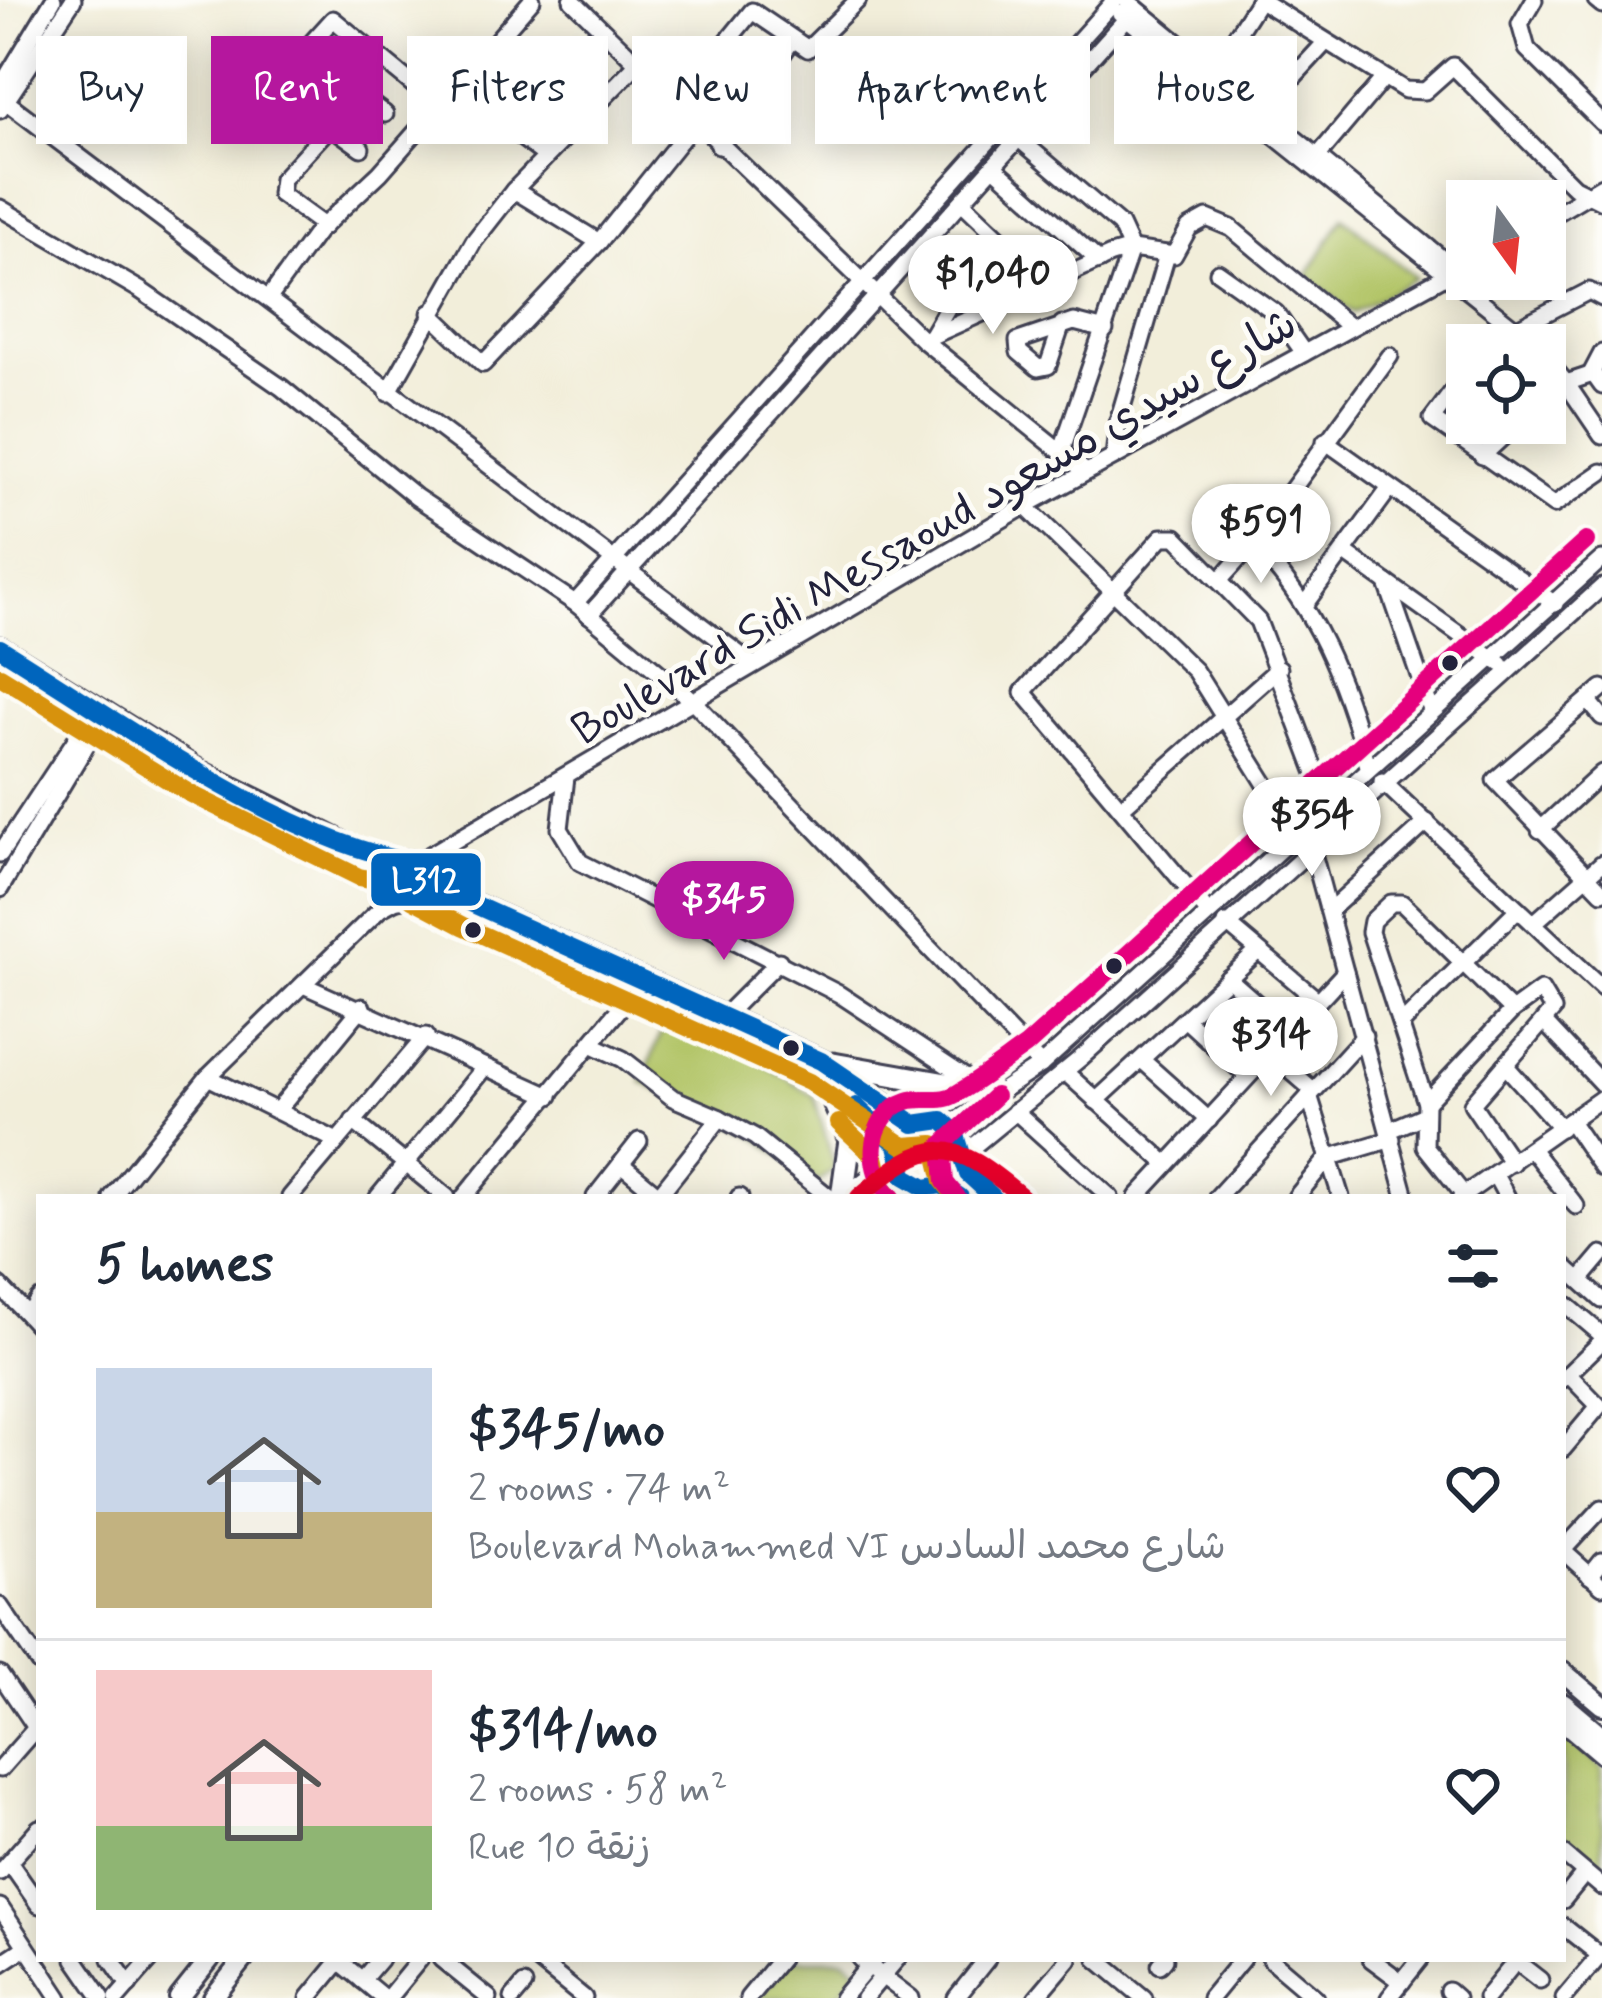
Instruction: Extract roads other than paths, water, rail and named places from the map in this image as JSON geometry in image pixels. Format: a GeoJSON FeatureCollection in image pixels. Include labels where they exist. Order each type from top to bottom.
{"type":"FeatureCollection","features":[{"type":"Feature","properties":{"kind":"highway"},"geometry":{"type":"LineString","coordinates":[[0,648],[200,772],[630,996],[826,1084],[896,1152],[904,1177],[917,1186],[951,1191],[963,1160]]}},
{"type":"Feature","properties":{"kind":"highway"},"geometry":{"type":"LineString","coordinates":[[0,664],[176,777],[821,1061],[914,1124]]}},
{"type":"Feature","properties":{"kind":"highway"},"geometry":{"type":"LineString","coordinates":[[821,1061],[991,1095]]}},
{"type":"Feature","properties":{"kind":"highway"},"geometry":{"type":"LineString","coordinates":[[826,1084],[845,1119],[850,1140],[843,1194]]}},
{"type":"Feature","properties":{"kind":"highway"},"geometry":{"type":"LineString","coordinates":[[896,1152],[914,1124],[932,1120],[949,1125],[963,1160],[991,1194]]}},
{"type":"Feature","properties":{"kind":"highway"},"geometry":{"type":"LineString","coordinates":[[1566,1694],[1602,1724]]}},
{"type":"Feature","properties":{"kind":"highway"},"geometry":{"type":"LineString","coordinates":[[1566,1708],[1602,1738]]}},
{"type":"Feature","properties":{"kind":"main road"},"geometry":{"type":"LineString","coordinates":[[847,1194],[896,1152]]}},
{"type":"Feature","properties":{"kind":"main road"},"geometry":{"type":"LineString","coordinates":[[889,1194],[917,1186]]}},
{"type":"Feature","properties":{"kind":"main road"},"geometry":{"type":"LineString","coordinates":[[1566,1675],[1602,1705]]}},
{"type":"Feature","properties":{"kind":"main road"},"geometry":{"type":"LineString","coordinates":[[1566,1724],[1602,1754]]}},
{"type":"Feature","properties":{"kind":"main road"},"geometry":{"type":"LineString","coordinates":[[178,1998],[208,1962]]}},
{"type":"Feature","properties":{"kind":"main road"},"geometry":{"type":"LineString","coordinates":[[213,1998],[242,1962]]}},
{"type":"Feature","properties":{"kind":"street"},"geometry":{"type":"LineString","coordinates":[[2,99],[53,0]]}},
{"type":"Feature","properties":{"kind":"street"},"geometry":{"type":"LineString","coordinates":[[2,99],[73,0]]}},
{"type":"Feature","properties":{"kind":"street"},"geometry":{"type":"LineString","coordinates":[[500,36],[532,0]]}},
{"type":"Feature","properties":{"kind":"street"},"geometry":{"type":"LineString","coordinates":[[572,0],[632,58]]}},
{"type":"Feature","properties":{"kind":"street"},"geometry":{"type":"LineString","coordinates":[[791,42],[817,46],[858,0]]}},
{"type":"Feature","properties":{"kind":"street"},"geometry":{"type":"LineString","coordinates":[[1236,36],[1259,0],[1382,80],[1416,93],[1454,66],[1594,198]]}},
{"type":"Feature","properties":{"kind":"street"},"geometry":{"type":"LineString","coordinates":[[1534,0],[1520,24],[1527,49],[1602,123]]}},
{"type":"Feature","properties":{"kind":"street"},"geometry":{"type":"LineString","coordinates":[[724,36],[746,5],[784,36]]}},
{"type":"Feature","properties":{"kind":"street"},"geometry":{"type":"LineString","coordinates":[[1119,5],[1167,36]]}},
{"type":"Feature","properties":{"kind":"street"},"geometry":{"type":"LineString","coordinates":[[1119,5],[1153,36]]}},
{"type":"Feature","properties":{"kind":"street"},"geometry":{"type":"LineString","coordinates":[[1090,43],[1119,5]]}},
{"type":"Feature","properties":{"kind":"street"},"geometry":{"type":"LineString","coordinates":[[575,603],[1119,5]]}},
{"type":"Feature","properties":{"kind":"street"},"geometry":{"type":"LineString","coordinates":[[318,36],[333,19],[354,36]]}},
{"type":"Feature","properties":{"kind":"street"},"geometry":{"type":"LineString","coordinates":[[1297,73],[1324,44]]}},
{"type":"Feature","properties":{"kind":"street"},"geometry":{"type":"LineString","coordinates":[[383,60],[407,80]]}},
{"type":"Feature","properties":{"kind":"street"},"geometry":{"type":"LineString","coordinates":[[388,393],[430,313],[514,190],[632,70]]}},
{"type":"Feature","properties":{"kind":"street"},"geometry":{"type":"LineString","coordinates":[[1317,158],[1382,80]]}},
{"type":"Feature","properties":{"kind":"street"},"geometry":{"type":"LineString","coordinates":[[2,99],[752,664]]}},
{"type":"Feature","properties":{"kind":"street"},"geometry":{"type":"LineString","coordinates":[[268,298],[324,226],[407,139]]}},
{"type":"Feature","properties":{"kind":"street"},"geometry":{"type":"LineString","coordinates":[[1297,140],[1446,262]]}},
{"type":"Feature","properties":{"kind":"street"},"geometry":{"type":"LineString","coordinates":[[314,144],[278,188],[324,226]]}},
{"type":"Feature","properties":{"kind":"street"},"geometry":{"type":"LineString","coordinates":[[355,144],[361,148]]}},
{"type":"Feature","properties":{"kind":"street"},"geometry":{"type":"LineString","coordinates":[[530,144],[546,156]]}},
{"type":"Feature","properties":{"kind":"street"},"geometry":{"type":"LineString","coordinates":[[430,313],[483,364],[599,242],[677,144]]}},
{"type":"Feature","properties":{"kind":"street"},"geometry":{"type":"LineString","coordinates":[[589,615],[1013,144]]}},
{"type":"Feature","properties":{"kind":"street"},"geometry":{"type":"LineString","coordinates":[[1025,144],[1120,225],[1131,249],[1061,452]]}},
{"type":"Feature","properties":{"kind":"street"},"geometry":{"type":"LineString","coordinates":[[1286,144],[1446,263]]}},
{"type":"Feature","properties":{"kind":"street"},"geometry":{"type":"LineString","coordinates":[[719,146],[927,338],[1086,472]]}},
{"type":"Feature","properties":{"kind":"street"},"geometry":{"type":"LineString","coordinates":[[994,166],[1099,261]]}},
{"type":"Feature","properties":{"kind":"street"},"geometry":{"type":"LineString","coordinates":[[1566,211],[1594,198],[1602,185]]}},
{"type":"Feature","properties":{"kind":"street"},"geometry":{"type":"LineString","coordinates":[[514,190],[599,242]]}},
{"type":"Feature","properties":{"kind":"street"},"geometry":{"type":"LineString","coordinates":[[962,202],[1049,285]]}},
{"type":"Feature","properties":{"kind":"street"},"geometry":{"type":"LineString","coordinates":[[0,208],[140,290],[228,350],[459,529],[575,603],[692,700],[1041,1065]]}},
{"type":"Feature","properties":{"kind":"street"},"geometry":{"type":"LineString","coordinates":[[1114,457],[1118,421],[1166,258],[1180,249],[1197,221],[1216,221],[1302,283],[1350,327]]}},
{"type":"Feature","properties":{"kind":"street"},"geometry":{"type":"LineString","coordinates":[[927,338],[1131,249],[1166,258]]}},
{"type":"Feature","properties":{"kind":"street"},"geometry":{"type":"LineString","coordinates":[[1218,272],[1276,313],[1304,353]]}},
{"type":"Feature","properties":{"kind":"street","name":"Boulevard Sidi Messaoud شارع سيدي مسعود"},"geometry":{"type":"LineString","coordinates":[[114,1194],[208,1077],[408,881],[566,777],[752,664],[938,562],[1025,506],[1446,275]]}},
{"type":"Feature","properties":{"kind":"street"},"geometry":{"type":"LineString","coordinates":[[927,338],[966,276]]}},
{"type":"Feature","properties":{"kind":"street"},"geometry":{"type":"LineString","coordinates":[[1524,324],[1570,297],[1589,291],[1602,298]]}},
{"type":"Feature","properties":{"kind":"street"},"geometry":{"type":"LineString","coordinates":[[1485,300],[1515,324]]}},
{"type":"Feature","properties":{"kind":"street"},"geometry":{"type":"LineString","coordinates":[[1062,324],[1105,330]]}},
{"type":"Feature","properties":{"kind":"street"},"geometry":{"type":"LineString","coordinates":[[1602,353],[1597,380],[1566,383],[1602,436]]}},
{"type":"Feature","properties":{"kind":"street"},"geometry":{"type":"LineString","coordinates":[[1219,581],[1253,543],[1390,356]]}},
{"type":"Feature","properties":{"kind":"street"},"geometry":{"type":"LineString","coordinates":[[1446,400],[1432,419],[1446,429]]}},
{"type":"Feature","properties":{"kind":"street"},"geometry":{"type":"LineString","coordinates":[[1325,441],[1555,604]]}},
{"type":"Feature","properties":{"kind":"street"},"geometry":{"type":"LineString","coordinates":[[1466,444],[1553,505],[1566,502],[1602,472]]}},
{"type":"Feature","properties":{"kind":"street"},"geometry":{"type":"LineString","coordinates":[[1482,456],[1495,444]]}},
{"type":"Feature","properties":{"kind":"street"},"geometry":{"type":"LineString","coordinates":[[1305,604],[1390,488]]}},
{"type":"Feature","properties":{"kind":"street"},"geometry":{"type":"LineString","coordinates":[[1025,506],[1195,671],[1295,831],[1310,846],[1405,1194]]}},
{"type":"Feature","properties":{"kind":"street"},"geometry":{"type":"LineString","coordinates":[[1207,911],[1023,692],[1116,594],[1162,537],[1169,536],[1258,621],[1279,668],[1325,805],[1339,820]]}},
{"type":"Feature","properties":{"kind":"street"},"geometry":{"type":"LineString","coordinates":[[1253,543],[1305,604],[1352,710],[1367,766]]}},
{"type":"Feature","properties":{"kind":"street"},"geometry":{"type":"LineString","coordinates":[[1345,553],[1509,669]]}},
{"type":"Feature","properties":{"kind":"street"},"geometry":{"type":"LineString","coordinates":[[949,1125],[1041,1065],[1367,766],[1602,560]]}},
{"type":"Feature","properties":{"kind":"street"},"geometry":{"type":"LineString","coordinates":[[1387,582],[1431,710]]}},
{"type":"Feature","properties":{"kind":"street"},"geometry":{"type":"LineString","coordinates":[[963,1160],[1602,587]]}},
{"type":"Feature","properties":{"kind":"street"},"geometry":{"type":"LineString","coordinates":[[1122,807],[1279,668]]}},
{"type":"Feature","properties":{"kind":"street"},"geometry":{"type":"LineString","coordinates":[[1602,688],[1495,780],[1602,892]]}},
{"type":"Feature","properties":{"kind":"street"},"geometry":{"type":"LineString","coordinates":[[1588,700],[1602,717]]}},
{"type":"Feature","properties":{"kind":"street"},"geometry":{"type":"LineString","coordinates":[[0,854],[92,724]]}},
{"type":"Feature","properties":{"kind":"street"},"geometry":{"type":"LineString","coordinates":[[0,889],[92,724]]}},
{"type":"Feature","properties":{"kind":"street"},"geometry":{"type":"LineString","coordinates":[[1540,830],[1602,773]]}},
{"type":"Feature","properties":{"kind":"street"},"geometry":{"type":"LineString","coordinates":[[566,777],[560,829],[580,862],[779,961],[991,1095]]}},
{"type":"Feature","properties":{"kind":"street"},"geometry":{"type":"LineString","coordinates":[[1382,781],[1602,988]]}},
{"type":"Feature","properties":{"kind":"street"},"geometry":{"type":"LineString","coordinates":[[1329,911],[1426,822]]}},
{"type":"Feature","properties":{"kind":"street"},"geometry":{"type":"LineString","coordinates":[[1534,923],[1602,863]]}},
{"type":"Feature","properties":{"kind":"street"},"geometry":{"type":"LineString","coordinates":[[1461,1194],[1425,1146],[1426,1109],[1370,932],[1372,921],[1391,903],[1402,904],[1512,1011]]}},
{"type":"Feature","properties":{"kind":"street"},"geometry":{"type":"LineString","coordinates":[[1402,1023],[1518,909]]}},
{"type":"Feature","properties":{"kind":"street"},"geometry":{"type":"LineString","coordinates":[[1226,923],[1316,999]]}},
{"type":"Feature","properties":{"kind":"street"},"geometry":{"type":"LineString","coordinates":[[1096,1101],[1187,1022],[1257,952]]}},
{"type":"Feature","properties":{"kind":"street"},"geometry":{"type":"LineString","coordinates":[[722,1018],[779,961]]}},
{"type":"Feature","properties":{"kind":"street"},"geometry":{"type":"LineString","coordinates":[[1140,1194],[1345,972]]}},
{"type":"Feature","properties":{"kind":"street"},"geometry":{"type":"LineString","coordinates":[[1228,978],[1288,1031]]}},
{"type":"Feature","properties":{"kind":"street"},"geometry":{"type":"LineString","coordinates":[[303,985],[362,1006],[550,1096]]}},
{"type":"Feature","properties":{"kind":"street"},"geometry":{"type":"LineString","coordinates":[[1298,1194],[1328,1158],[1390,1134],[1426,1109],[1512,1011],[1541,990],[1554,1006],[1472,1104],[1512,1163]]}},
{"type":"Feature","properties":{"kind":"street"},"geometry":{"type":"LineString","coordinates":[[467,1194],[630,996]]}},
{"type":"Feature","properties":{"kind":"street"},"geometry":{"type":"LineString","coordinates":[[278,1111],[362,1006]]}},
{"type":"Feature","properties":{"kind":"street"},"geometry":{"type":"LineString","coordinates":[[1187,1022],[1247,1076]]}},
{"type":"Feature","properties":{"kind":"street"},"geometry":{"type":"LineString","coordinates":[[1544,1022],[1602,1084]]}},
{"type":"Feature","properties":{"kind":"street"},"geometry":{"type":"LineString","coordinates":[[293,1194],[426,1036]]}},
{"type":"Feature","properties":{"kind":"street"},"geometry":{"type":"LineString","coordinates":[[1220,1194],[1364,1036]]}},
{"type":"Feature","properties":{"kind":"street"},"geometry":{"type":"LineString","coordinates":[[593,1045],[623,1059],[673,1098],[755,1137],[825,1194]]}},
{"type":"Feature","properties":{"kind":"street"},"geometry":{"type":"LineString","coordinates":[[1269,1052],[1311,1092],[1340,1194]]}},
{"type":"Feature","properties":{"kind":"street"},"geometry":{"type":"LineString","coordinates":[[1143,1061],[1209,1120]]}},
{"type":"Feature","properties":{"kind":"street"},"geometry":{"type":"LineString","coordinates":[[1505,1065],[1602,1168]]}},
{"type":"Feature","properties":{"kind":"street"},"geometry":{"type":"LineString","coordinates":[[381,1194],[484,1068]]}},
{"type":"Feature","properties":{"kind":"street"},"geometry":{"type":"LineString","coordinates":[[1065,1072],[1167,1164]]}},
{"type":"Feature","properties":{"kind":"street"},"geometry":{"type":"LineString","coordinates":[[208,1077],[337,1141]]}},
{"type":"Feature","properties":{"kind":"street"},"geometry":{"type":"LineString","coordinates":[[1465,1194],[1602,1098]]}},
{"type":"Feature","properties":{"kind":"street"},"geometry":{"type":"LineString","coordinates":[[1015,1111],[1107,1194]]}},
{"type":"Feature","properties":{"kind":"street"},"geometry":{"type":"LineString","coordinates":[[662,1194],[720,1118]]}},
{"type":"Feature","properties":{"kind":"street"},"geometry":{"type":"LineString","coordinates":[[353,1121],[443,1194]]}},
{"type":"Feature","properties":{"kind":"street"},"geometry":{"type":"LineString","coordinates":[[597,1194],[639,1141]]}},
{"type":"Feature","properties":{"kind":"street"},"geometry":{"type":"LineString","coordinates":[[1531,1149],[1576,1206]]}},
{"type":"Feature","properties":{"kind":"street"},"geometry":{"type":"LineString","coordinates":[[621,1164],[658,1194]]}},
{"type":"Feature","properties":{"kind":"street"},"geometry":{"type":"LineString","coordinates":[[1495,1175],[1505,1194]]}},
{"type":"Feature","properties":{"kind":"street"},"geometry":{"type":"LineString","coordinates":[[1580,1280],[1602,1255]]}},
{"type":"Feature","properties":{"kind":"street"},"geometry":{"type":"LineString","coordinates":[[1566,1268],[1602,1300]]}},
{"type":"Feature","properties":{"kind":"street"},"geometry":{"type":"LineString","coordinates":[[0,1286],[34,1321]]}},
{"type":"Feature","properties":{"kind":"street"},"geometry":{"type":"LineString","coordinates":[[1566,1305],[1602,1338],[1566,1375]]}},
{"type":"Feature","properties":{"kind":"street"},"geometry":{"type":"LineString","coordinates":[[1566,1377],[1599,1406],[1566,1445]]}},
{"type":"Feature","properties":{"kind":"street"},"geometry":{"type":"LineString","coordinates":[[1566,1547],[1602,1508]]}},
{"type":"Feature","properties":{"kind":"street"},"geometry":{"type":"LineString","coordinates":[[1566,1553],[1596,1581],[1602,1561]]}},
{"type":"Feature","properties":{"kind":"street"},"geometry":{"type":"LineString","coordinates":[[0,1606],[36,1659]]}},
{"type":"Feature","properties":{"kind":"street"},"geometry":{"type":"LineString","coordinates":[[1,1676],[36,1727]]}},
{"type":"Feature","properties":{"kind":"street"},"geometry":{"type":"LineString","coordinates":[[0,1769],[36,1732]]}},
{"type":"Feature","properties":{"kind":"street"},"geometry":{"type":"LineString","coordinates":[[36,1841],[5,1867],[36,1903]]}},
{"type":"Feature","properties":{"kind":"street"},"geometry":{"type":"LineString","coordinates":[[1566,1857],[1602,1887]]}},
{"type":"Feature","properties":{"kind":"street"},"geometry":{"type":"LineString","coordinates":[[1566,1897],[1586,1874]]}},
{"type":"Feature","properties":{"kind":"street"},"geometry":{"type":"LineString","coordinates":[[0,1907],[36,1962]]}},
{"type":"Feature","properties":{"kind":"street"},"geometry":{"type":"LineString","coordinates":[[1564,1998],[1601,1956],[1566,1928]]}},
{"type":"Feature","properties":{"kind":"street"},"geometry":{"type":"LineString","coordinates":[[0,1964],[26,1947]]}},
{"type":"Feature","properties":{"kind":"street"},"geometry":{"type":"LineString","coordinates":[[36,1962],[61,1998]]}},
{"type":"Feature","properties":{"kind":"street"},"geometry":{"type":"LineString","coordinates":[[77,1962],[102,1998]]}},
{"type":"Feature","properties":{"kind":"street"},"geometry":{"type":"LineString","coordinates":[[112,1962],[123,1991],[148,1962]]}},
{"type":"Feature","properties":{"kind":"street"},"geometry":{"type":"LineString","coordinates":[[309,1998],[338,1962]]}},
{"type":"Feature","properties":{"kind":"street"},"geometry":{"type":"LineString","coordinates":[[342,1962],[386,1998],[417,1962]]}},
{"type":"Feature","properties":{"kind":"street"},"geometry":{"type":"LineString","coordinates":[[362,1980],[377,1962]]}},
{"type":"Feature","properties":{"kind":"street"},"geometry":{"type":"LineString","coordinates":[[445,1962],[489,1998]]}},
{"type":"Feature","properties":{"kind":"street"},"geometry":{"type":"LineString","coordinates":[[540,1962],[584,1998]]}},
{"type":"Feature","properties":{"kind":"street"},"geometry":{"type":"LineString","coordinates":[[748,1998],[778,1962]]}},
{"type":"Feature","properties":{"kind":"street"},"geometry":{"type":"LineString","coordinates":[[956,1998],[985,1962]]}},
{"type":"Feature","properties":{"kind":"street"},"geometry":{"type":"LineString","coordinates":[[1036,1998],[1066,1962]]}},
{"type":"Feature","properties":{"kind":"street"},"geometry":{"type":"LineString","coordinates":[[1100,1962],[1144,1998]]}},
{"type":"Feature","properties":{"kind":"street"},"geometry":{"type":"LineString","coordinates":[[1210,1998],[1240,1962]]}},
{"type":"Feature","properties":{"kind":"street"},"geometry":{"type":"LineString","coordinates":[[1273,1962],[1307,1995]]}},
{"type":"Feature","properties":{"kind":"street"},"geometry":{"type":"LineString","coordinates":[[1374,1962],[1402,1982]]}},
{"type":"Feature","properties":{"kind":"street"},"geometry":{"type":"LineString","coordinates":[[1389,1998],[1418,1962]]}},
{"type":"Feature","properties":{"kind":"street"},"geometry":{"type":"LineString","coordinates":[[1486,1998],[1513,1962]]}},
{"type":"Feature","properties":{"kind":"street"},"geometry":{"type":"LineString","coordinates":[[1518,1962],[1540,1980]]}},
{"type":"Feature","properties":{"kind":"street"},"geometry":{"type":"LineString","coordinates":[[842,1998],[872,1965]]}},
{"type":"Feature","properties":{"kind":"street"},"geometry":{"type":"LineString","coordinates":[[864,1998],[872,1965]]}},
{"type":"Feature","properties":{"kind":"street"},"geometry":{"type":"LineString","coordinates":[[872,1965],[911,1998]]}},
{"type":"Feature","properties":{"kind":"street"},"geometry":{"type":"LineString","coordinates":[[551,1998],[564,1983]]}}]}
